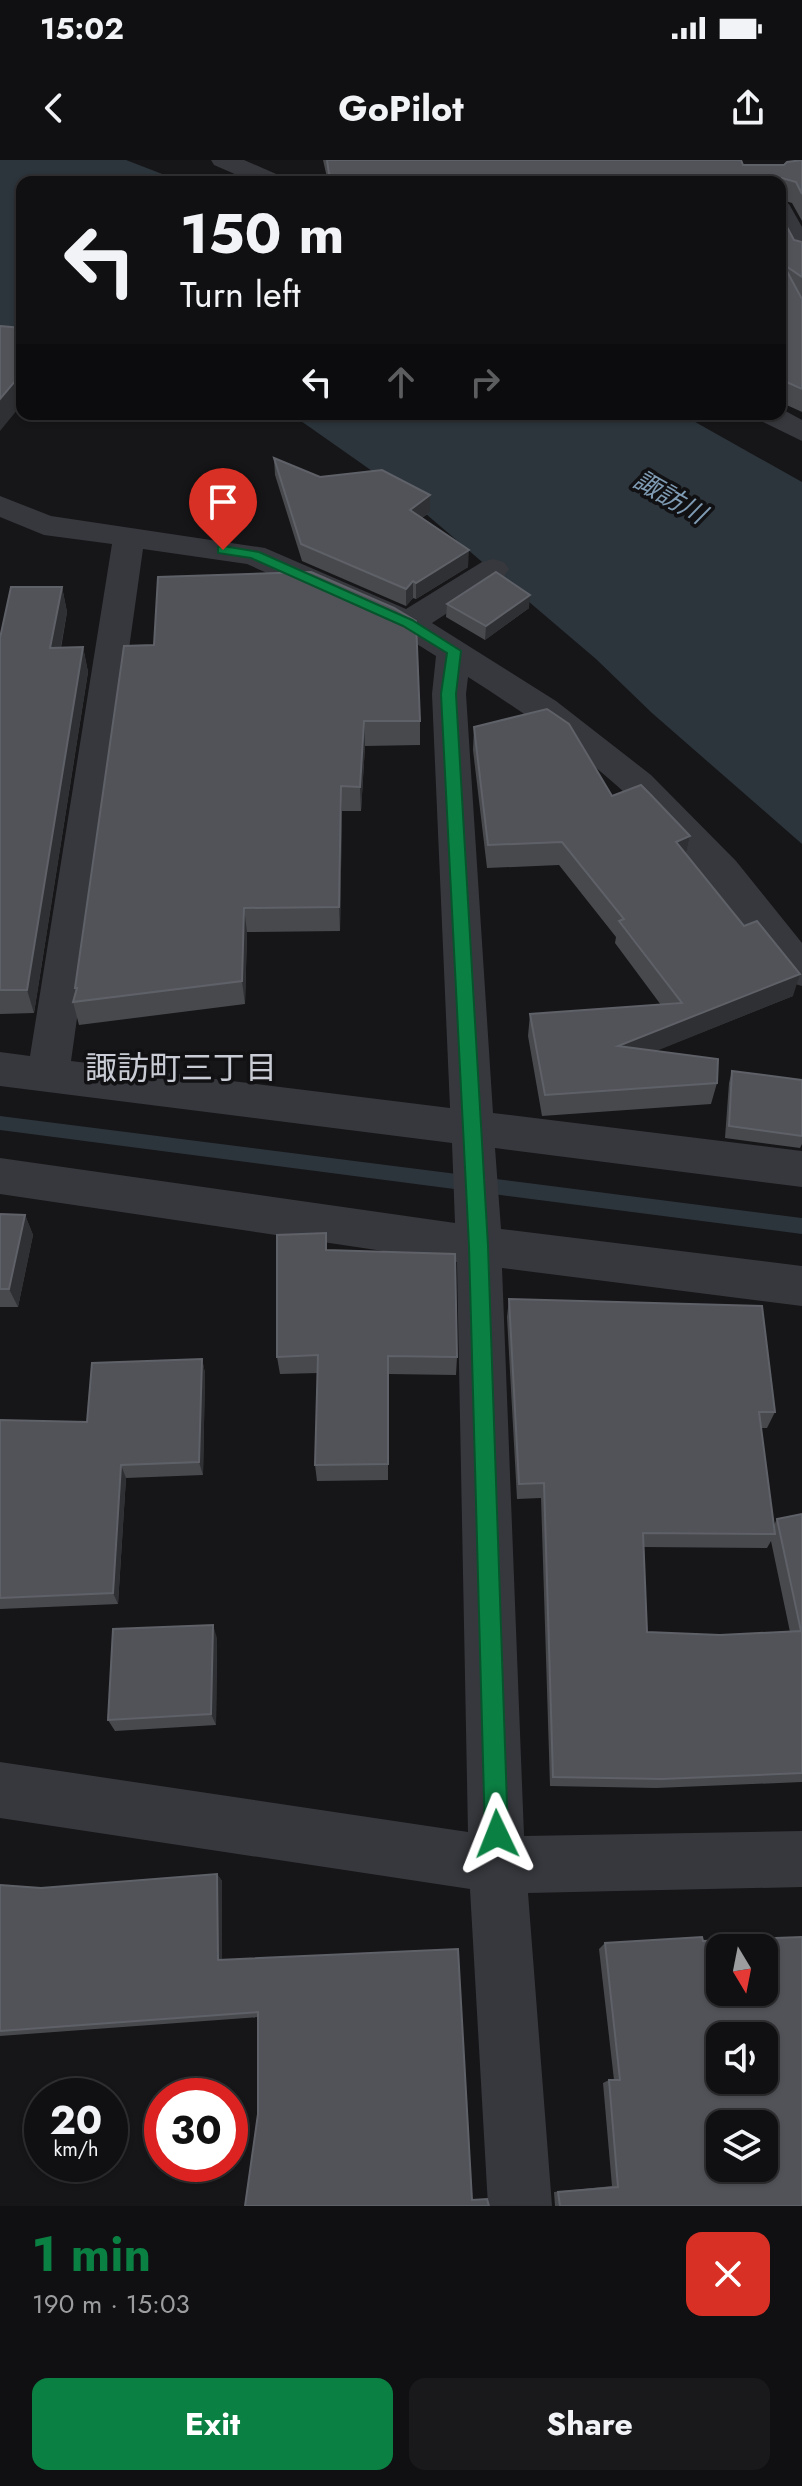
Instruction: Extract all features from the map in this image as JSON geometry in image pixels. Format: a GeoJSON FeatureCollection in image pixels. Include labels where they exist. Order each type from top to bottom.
{"type":"FeatureCollection","features":[{"type":"Feature","properties":{"kind":"street"},"geometry":{"type":"LineString","coordinates":[[223,160],[260,176]]}},
{"type":"Feature","properties":{"kind":"street"},"geometry":{"type":"LineString","coordinates":[[786,222],[802,255]]}},
{"type":"Feature","properties":{"kind":"street"},"geometry":{"type":"LineString","coordinates":[[780,420],[802,432]]}},
{"type":"Feature","properties":{"kind":"street"},"geometry":{"type":"LineString","coordinates":[[0,505],[44,525],[254,555],[408,623],[544,709],[638,784],[723,871],[802,971]]}},
{"type":"Feature","properties":{"kind":"street"},"geometry":{"type":"LineString","coordinates":[[48,1075],[129,537]]}},
{"type":"Feature","properties":{"kind":"street"},"geometry":{"type":"LineString","coordinates":[[408,623],[493,569]]}},
{"type":"Feature","properties":{"kind":"street"},"geometry":{"type":"LineString","coordinates":[[454,651],[449,694],[479,1246],[497,1865],[520,2206]]}},
{"type":"Feature","properties":{"kind":"street"},"geometry":{"type":"LineString","coordinates":[[0,1069],[802,1169]]}},
{"type":"Feature","properties":{"kind":"street"},"geometry":{"type":"LineString","coordinates":[[0,1176],[479,1246],[802,1286]]}},
{"type":"Feature","properties":{"kind":"street"},"geometry":{"type":"LineString","coordinates":[[0,1790],[497,1865],[802,1859]]}},
{"type":"Feature","properties":{"kind":"water"},"geometry":{"type":"Polygon","coordinates":[[[0,160],[126,160],[167,176],[16,176],[16,334],[0,332],[0,160]]]}},
{"type":"Feature","properties":{"kind":"water","name":"諏訪川"},"geometry":{"type":"Polygon","coordinates":[[[300,420],[692,420],[802,482],[802,844],[652,713],[596,659],[392,485],[300,420]]]}},
{"type":"Feature","properties":{"kind":"building"},"geometry":{"type":"Polygon","coordinates":[[[327,160],[741,160],[743,165],[784,165],[802,160],[802,194],[796,182],[786,179],[786,176],[329,174],[327,160]]]}},
{"type":"Feature","properties":{"kind":"building"},"geometry":{"type":"Polygon","coordinates":[[[786,225],[794,240],[802,242],[802,277],[786,266],[786,225]]]}},
{"type":"Feature","properties":{"kind":"building"},"geometry":{"type":"Polygon","coordinates":[[[786,270],[802,299],[802,389],[786,382],[786,270]]]}},
{"type":"Feature","properties":{"kind":"building"},"geometry":{"type":"Polygon","coordinates":[[[0,326],[16,327],[16,380],[0,399],[0,326]]]}},
{"type":"Feature","properties":{"kind":"building"},"geometry":{"type":"Polygon","coordinates":[[[274,458],[320,477],[382,470],[430,495],[410,510],[469,550],[416,583],[413,581],[406,589],[301,544],[274,458]]]}},
{"type":"Feature","properties":{"kind":"building"},"geometry":{"type":"Polygon","coordinates":[[[311,572],[394,608],[416,621],[420,721],[364,721],[360,787],[341,786],[339,907],[244,908],[242,981],[73,1002],[124,646],[154,645],[158,577],[311,572]]]}},
{"type":"Feature","properties":{"kind":"building"},"geometry":{"type":"Polygon","coordinates":[[[496,572],[530,595],[486,626],[447,604],[496,572]]]}},
{"type":"Feature","properties":{"kind":"building"},"geometry":{"type":"Polygon","coordinates":[[[11,587],[62,587],[50,648],[83,647],[27,990],[0,990],[0,638],[11,587]]]}},
{"type":"Feature","properties":{"kind":"building"},"geometry":{"type":"Polygon","coordinates":[[[547,709],[569,724],[612,796],[641,785],[650,794],[690,836],[676,842],[744,926],[757,921],[800,974],[618,1046],[718,1059],[717,1083],[545,1095],[530,1014],[682,1003],[619,921],[624,919],[562,842],[488,845],[474,727],[547,709]]]}},
{"type":"Feature","properties":{"kind":"building"},"geometry":{"type":"Polygon","coordinates":[[[732,1071],[802,1080],[802,1136],[729,1126],[732,1071]]]}},
{"type":"Feature","properties":{"kind":"building"},"geometry":{"type":"Polygon","coordinates":[[[0,1214],[25,1215],[9,1289],[0,1289],[0,1214]]]}},
{"type":"Feature","properties":{"kind":"building"},"geometry":{"type":"Polygon","coordinates":[[[326,1233],[326,1250],[455,1254],[457,1357],[388,1356],[388,1464],[315,1465],[318,1355],[277,1357],[277,1235],[326,1233]]]}},
{"type":"Feature","properties":{"kind":"building"},"geometry":{"type":"Polygon","coordinates":[[[509,1299],[762,1306],[775,1412],[759,1412],[775,1534],[643,1533],[647,1632],[720,1635],[801,1631],[777,1519],[802,1514],[802,1773],[662,1779],[553,1777],[544,1483],[519,1484],[509,1299]]]}},
{"type":"Feature","properties":{"kind":"building"},"geometry":{"type":"Polygon","coordinates":[[[202,1359],[199,1462],[121,1465],[113,1593],[0,1598],[0,1420],[87,1422],[92,1363],[202,1359]]]}},
{"type":"Feature","properties":{"kind":"building"},"geometry":{"type":"Polygon","coordinates":[[[213,1625],[211,1714],[108,1720],[113,1629],[213,1625]]]}},
{"type":"Feature","properties":{"kind":"building"},"geometry":{"type":"Polygon","coordinates":[[[217,1874],[218,1960],[458,1949],[472,2200],[487,2199],[489,2206],[245,2206],[258,2114],[258,2012],[0,2031],[0,1885],[41,1888],[217,1874]]]}},
{"type":"Feature","properties":{"kind":"building"},"geometry":{"type":"Polygon","coordinates":[[[702,1937],[706,1941],[706,2006],[778,2006],[778,1938],[802,1937],[802,2206],[560,2206],[558,2192],[618,2187],[609,2080],[620,2080],[605,1943],[702,1937]]]}},
{"type":"Feature","properties":{"kind":"waterway"},"geometry":{"type":"LineString","coordinates":[[0,1123],[802,1226]]}},
{"type":"Feature","properties":{"kind":"district","name":"諏訪町三丁目"},"geometry":{"type":"Point","coordinates":[181,1068]}},
{"type":"Feature","properties":{"kind":"route"},"geometry":{"type":"LineString","coordinates":[[223,550],[254,555],[408,623],[454,651],[449,694],[479,1246],[497,1834]]}}]}
